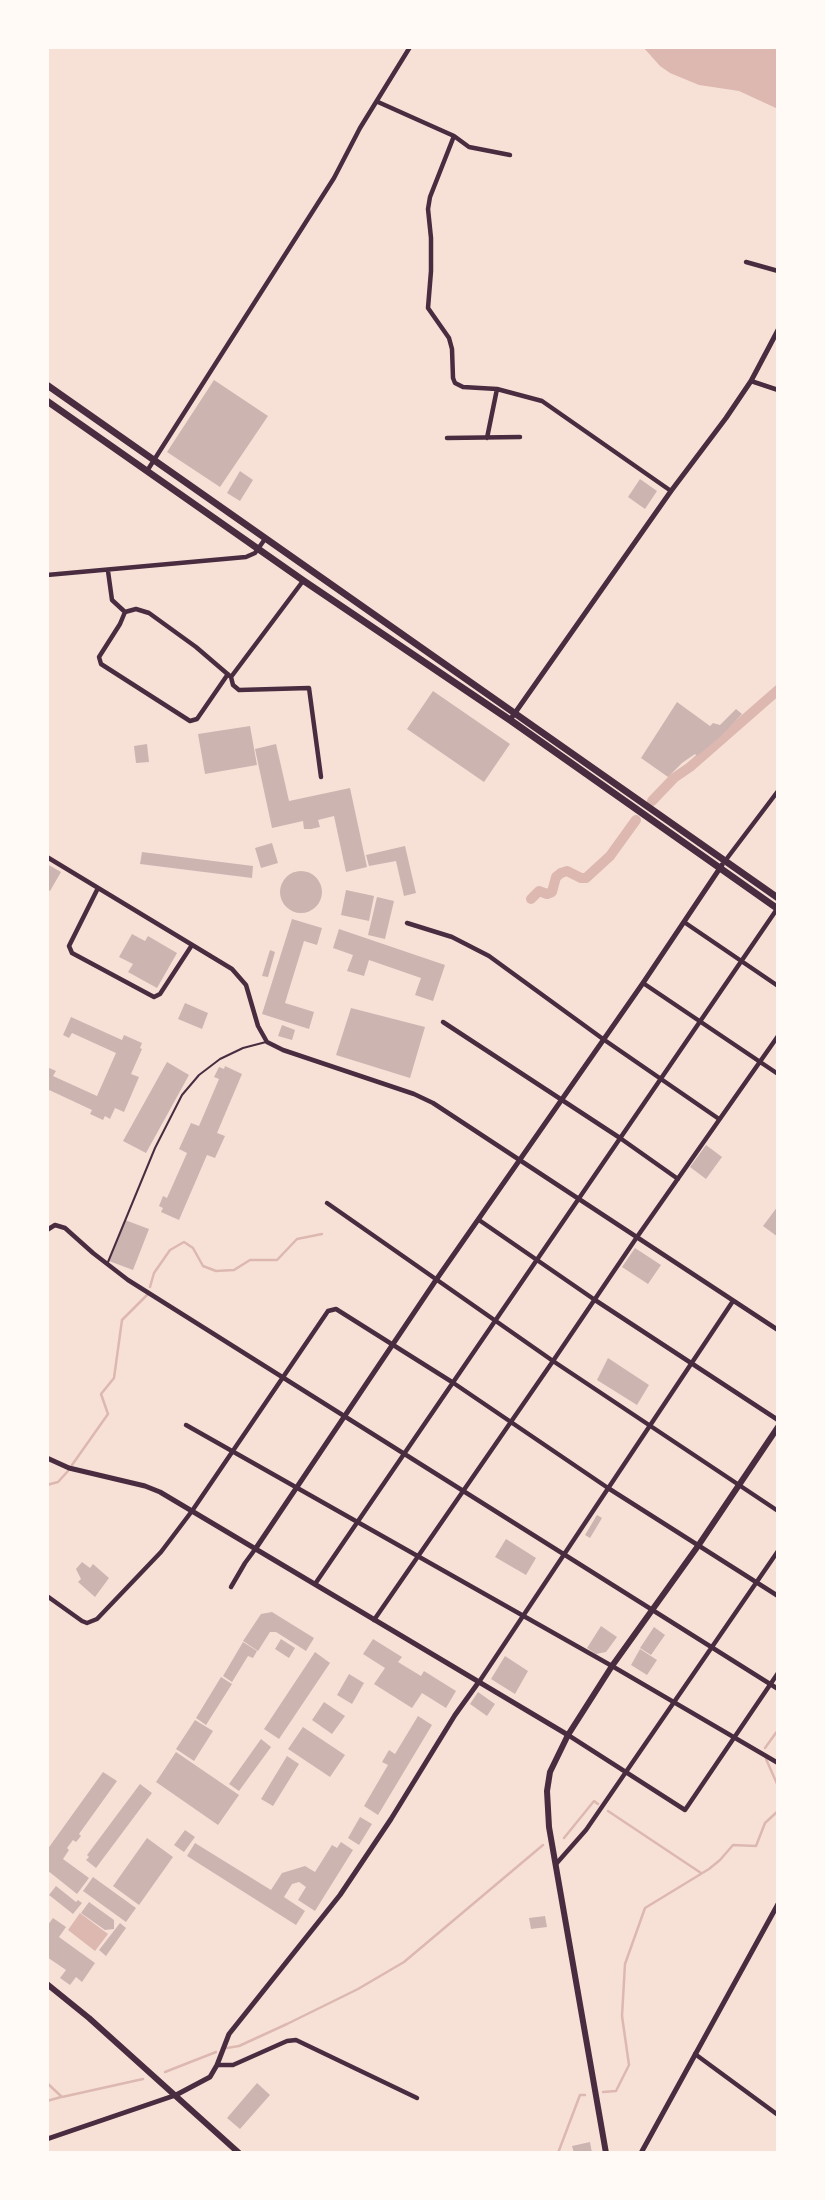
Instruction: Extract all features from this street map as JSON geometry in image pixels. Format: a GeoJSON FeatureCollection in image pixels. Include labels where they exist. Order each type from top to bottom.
{"type":"FeatureCollection","features":[{"type":"Feature","properties":{"kind":"main road"},"geometry":{"type":"LineString","coordinates":[[47,385],[778,898]]}},
{"type":"Feature","properties":{"kind":"main road"},"geometry":{"type":"LineString","coordinates":[[47,401],[304,581],[510,720],[777,909]]}},
{"type":"Feature","properties":{"kind":"main road"},"geometry":{"type":"LineString","coordinates":[[391,639],[397,630]]}},
{"type":"Feature","properties":{"kind":"main road"},"geometry":{"type":"LineString","coordinates":[[606,2153],[554,1866],[548,1818],[547,1791],[550,1772],[568,1735],[612,1667],[778,1427]]}},
{"type":"Feature","properties":{"kind":"main road"},"geometry":{"type":"LineString","coordinates":[[47,1984],[239,2153]]}},
{"type":"Feature","properties":{"kind":"street"},"geometry":{"type":"LineString","coordinates":[[146,471],[334,178],[360,128],[410,47]]}},
{"type":"Feature","properties":{"kind":"street"},"geometry":{"type":"LineString","coordinates":[[378,102],[454,136],[468,147],[510,155]]}},
{"type":"Feature","properties":{"kind":"street"},"geometry":{"type":"LineString","coordinates":[[454,136],[430,197],[428,209],[431,238],[428,308],[449,338],[455,383],[463,387],[497,389],[542,401],[671,492]]}},
{"type":"Feature","properties":{"kind":"street"},"geometry":{"type":"LineString","coordinates":[[746,262],[778,271]]}},
{"type":"Feature","properties":{"kind":"street"},"geometry":{"type":"LineString","coordinates":[[510,720],[751,381],[778,330]]}},
{"type":"Feature","properties":{"kind":"street"},"geometry":{"type":"LineString","coordinates":[[751,381],[778,390]]}},
{"type":"Feature","properties":{"kind":"street"},"geometry":{"type":"LineString","coordinates":[[487,438],[497,389]]}},
{"type":"Feature","properties":{"kind":"street"},"geometry":{"type":"LineString","coordinates":[[447,438],[520,437]]}},
{"type":"Feature","properties":{"kind":"street"},"geometry":{"type":"LineString","coordinates":[[47,575],[251,556],[266,538]]}},
{"type":"Feature","properties":{"kind":"street"},"geometry":{"type":"LineString","coordinates":[[108,570],[112,600],[125,612]]}},
{"type":"Feature","properties":{"kind":"street"},"geometry":{"type":"LineString","coordinates":[[125,612],[99,660],[187,720],[197,719],[304,581]]}},
{"type":"Feature","properties":{"kind":"street"},"geometry":{"type":"LineString","coordinates":[[125,612],[136,609],[149,613],[230,675],[233,685],[239,690],[309,688],[321,777]]}},
{"type":"Feature","properties":{"kind":"street"},"geometry":{"type":"LineString","coordinates":[[231,1587],[436,1280],[725,861],[778,791]]}},
{"type":"Feature","properties":{"kind":"street"},"geometry":{"type":"LineString","coordinates":[[47,857],[232,969],[240,976],[249,993],[258,1026],[267,1042],[433,1103],[778,1330]]}},
{"type":"Feature","properties":{"kind":"street"},"geometry":{"type":"LineString","coordinates":[[98,888],[69,946],[72,953],[155,997],[160,994],[192,945]]}},
{"type":"Feature","properties":{"kind":"street"},"geometry":{"type":"LineString","coordinates":[[315,1584],[777,909]]}},
{"type":"Feature","properties":{"kind":"street"},"geometry":{"type":"LineString","coordinates":[[684,922],[778,986]]}},
{"type":"Feature","properties":{"kind":"street"},"geometry":{"type":"LineString","coordinates":[[407,923],[470,945],[507,968],[603,1039],[719,1119]]}},
{"type":"Feature","properties":{"kind":"street"},"geometry":{"type":"LineString","coordinates":[[643,983],[778,1074]]}},
{"type":"Feature","properties":{"kind":"street"},"geometry":{"type":"LineString","coordinates":[[443,1022],[678,1179]]}},
{"type":"Feature","properties":{"kind":"street"},"geometry":{"type":"LineString","coordinates":[[373,1620],[778,1036]]}},
{"type":"Feature","properties":{"kind":"street"},"geometry":{"type":"LineString","coordinates":[[327,1203],[554,1361],[778,1511]]}},
{"type":"Feature","properties":{"kind":"street"},"geometry":{"type":"LineString","coordinates":[[479,1220],[778,1420]]}},
{"type":"Feature","properties":{"kind":"street"},"geometry":{"type":"LineString","coordinates":[[47,1230],[55,1226],[65,1228],[107,1264],[283,1379],[778,1689]]}},
{"type":"Feature","properties":{"kind":"street"},"geometry":{"type":"LineString","coordinates":[[47,2138],[176,2095],[204,2081],[217,2065],[229,2034],[340,1895],[455,1715],[733,1301]]}},
{"type":"Feature","properties":{"kind":"street"},"geometry":{"type":"LineString","coordinates":[[47,1596],[82,1621],[92,1622],[161,1552],[192,1511],[328,1311],[332,1310],[340,1310],[512,1421],[608,1488],[778,1596]]}},
{"type":"Feature","properties":{"kind":"street"},"geometry":{"type":"LineString","coordinates":[[186,1425],[778,1763]]}},
{"type":"Feature","properties":{"kind":"street"},"geometry":{"type":"LineString","coordinates":[[47,1458],[69,1468],[145,1486],[192,1511],[568,1735],[685,1810],[778,1673]]}},
{"type":"Feature","properties":{"kind":"street"},"geometry":{"type":"LineString","coordinates":[[554,1866],[586,1830],[778,1551]]}},
{"type":"Feature","properties":{"kind":"street"},"geometry":{"type":"LineString","coordinates":[[641,2153],[778,1904]]}},
{"type":"Feature","properties":{"kind":"street"},"geometry":{"type":"LineString","coordinates":[[217,2065],[233,2065],[296,2039],[417,2098]]}},
{"type":"Feature","properties":{"kind":"street"},"geometry":{"type":"LineString","coordinates":[[695,2054],[778,2115]]}},
{"type":"Feature","properties":{"kind":"lane"},"geometry":{"type":"LineString","coordinates":[[107,1264],[155,1148],[182,1095],[198,1075],[220,1059],[243,1048],[267,1042]]}},
{"type":"Feature","properties":{"kind":"shaded area"},"geometry":{"type":"Polygon","coordinates":[[[643,47],[778,47],[778,109],[739,91],[699,85],[670,73],[643,47]]]}},
{"type":"Feature","properties":{"kind":"shaded area"},"geometry":{"type":"Polygon","coordinates":[[[80,1913],[108,1934],[95,1951],[68,1930],[80,1913]]]}},
{"type":"Feature","properties":{"kind":"building"},"geometry":{"type":"Polygon","coordinates":[[[214,380],[268,416],[220,487],[167,452],[214,380]]]}},
{"type":"Feature","properties":{"kind":"building"},"geometry":{"type":"Polygon","coordinates":[[[240,471],[253,480],[240,501],[227,493],[240,471]]]}},
{"type":"Feature","properties":{"kind":"building"},"geometry":{"type":"Polygon","coordinates":[[[640,479],[657,491],[645,509],[628,497],[640,479]]]}},
{"type":"Feature","properties":{"kind":"building"},"geometry":{"type":"Polygon","coordinates":[[[433,691],[510,744],[484,782],[407,729],[433,691]]]}},
{"type":"Feature","properties":{"kind":"building"},"geometry":{"type":"Polygon","coordinates":[[[677,702],[710,726],[713,723],[720,725],[736,709],[742,714],[720,737],[697,756],[695,754],[682,763],[668,777],[641,758],[677,702]]]}},
{"type":"Feature","properties":{"kind":"building"},"geometry":{"type":"Polygon","coordinates":[[[250,726],[257,765],[205,774],[198,734],[250,726]]]}},
{"type":"Feature","properties":{"kind":"building"},"geometry":{"type":"Polygon","coordinates":[[[147,744],[149,762],[136,763],[134,746],[147,744]]]}},
{"type":"Feature","properties":{"kind":"building"},"geometry":{"type":"Polygon","coordinates":[[[276,744],[289,801],[350,788],[367,867],[346,872],[334,816],[318,820],[320,827],[311,829],[304,829],[303,821],[272,828],[255,749],[276,744]]]}},
{"type":"Feature","properties":{"kind":"building"},"geometry":{"type":"Polygon","coordinates":[[[272,843],[278,863],[261,868],[255,848],[272,843]]]}},
{"type":"Feature","properties":{"kind":"building"},"geometry":{"type":"Polygon","coordinates":[[[405,846],[416,893],[404,896],[396,861],[369,866],[366,855],[405,846]]]}},
{"type":"Feature","properties":{"kind":"building"},"geometry":{"type":"Polygon","coordinates":[[[142,852],[253,866],[252,878],[140,864],[142,852]]]}},
{"type":"Feature","properties":{"kind":"building"},"geometry":{"type":"Polygon","coordinates":[[[47,864],[61,872],[50,891],[47,889],[47,864]]]}},
{"type":"Feature","properties":{"kind":"building"},"geometry":{"type":"Polygon","coordinates":[[[301,871],[316,877],[322,892],[316,907],[301,913],[286,907],[280,892],[286,877],[301,871]]]}},
{"type":"Feature","properties":{"kind":"building"},"geometry":{"type":"Polygon","coordinates":[[[346,890],[374,896],[369,921],[341,915],[346,890]]]}},
{"type":"Feature","properties":{"kind":"building"},"geometry":{"type":"Polygon","coordinates":[[[377,897],[394,901],[385,939],[368,935],[377,897]]]}},
{"type":"Feature","properties":{"kind":"building"},"geometry":{"type":"Polygon","coordinates":[[[292,919],[322,928],[317,945],[304,941],[285,1003],[314,1012],[309,1029],[262,1014],[292,919]]]}},
{"type":"Feature","properties":{"kind":"building"},"geometry":{"type":"Polygon","coordinates":[[[339,929],[445,965],[433,1001],[415,995],[421,978],[369,960],[364,976],[347,971],[353,955],[333,948],[339,929]]]}},
{"type":"Feature","properties":{"kind":"building"},"geometry":{"type":"Polygon","coordinates":[[[132,934],[145,941],[148,936],[177,953],[157,988],[128,972],[133,964],[119,957],[132,934]]]}},
{"type":"Feature","properties":{"kind":"building"},"geometry":{"type":"Polygon","coordinates":[[[270,950],[275,952],[268,977],[262,976],[270,950]]]}},
{"type":"Feature","properties":{"kind":"building"},"geometry":{"type":"Polygon","coordinates":[[[185,1003],[208,1013],[202,1029],[178,1019],[185,1003]]]}},
{"type":"Feature","properties":{"kind":"building"},"geometry":{"type":"Polygon","coordinates":[[[351,1008],[425,1027],[410,1078],[336,1055],[351,1008]]]}},
{"type":"Feature","properties":{"kind":"building"},"geometry":{"type":"Polygon","coordinates":[[[71,1017],[122,1040],[124,1035],[142,1043],[131,1074],[139,1077],[124,1112],[115,1108],[110,1119],[105,1116],[103,1120],[90,1114],[92,1110],[47,1089],[47,1067],[56,1071],[53,1076],[97,1096],[116,1053],[72,1033],[69,1038],[63,1035],[71,1017]]]}},
{"type":"Feature","properties":{"kind":"building"},"geometry":{"type":"Polygon","coordinates":[[[282,1025],[295,1030],[292,1040],[278,1036],[282,1025]]]}},
{"type":"Feature","properties":{"kind":"building"},"geometry":{"type":"Polygon","coordinates":[[[167,1062],[189,1075],[146,1153],[123,1141],[167,1062]]]}},
{"type":"Feature","properties":{"kind":"building"},"geometry":{"type":"Polygon","coordinates":[[[225,1066],[242,1074],[217,1133],[225,1136],[215,1158],[207,1155],[179,1220],[161,1212],[163,1208],[159,1206],[163,1196],[167,1198],[187,1153],[179,1149],[191,1123],[199,1126],[219,1079],[214,1077],[219,1067],[224,1069],[225,1066]]]}},
{"type":"Feature","properties":{"kind":"building"},"geometry":{"type":"Polygon","coordinates":[[[706,1145],[722,1157],[706,1179],[690,1167],[706,1145]]]}},
{"type":"Feature","properties":{"kind":"building"},"geometry":{"type":"Polygon","coordinates":[[[778,1206],[778,1237],[763,1226],[778,1206]]]}},
{"type":"Feature","properties":{"kind":"building"},"geometry":{"type":"Polygon","coordinates":[[[125,1220],[149,1229],[133,1270],[109,1261],[125,1220]]]}},
{"type":"Feature","properties":{"kind":"building"},"geometry":{"type":"Polygon","coordinates":[[[635,1248],[661,1265],[648,1284],[622,1267],[635,1248]]]}},
{"type":"Feature","properties":{"kind":"building"},"geometry":{"type":"Polygon","coordinates":[[[608,1358],[649,1385],[637,1405],[597,1380],[608,1358]]]}},
{"type":"Feature","properties":{"kind":"building"},"geometry":{"type":"Polygon","coordinates":[[[597,1515],[602,1518],[590,1538],[585,1535],[597,1515]]]}},
{"type":"Feature","properties":{"kind":"building"},"geometry":{"type":"Polygon","coordinates":[[[506,1539],[536,1558],[526,1575],[495,1557],[506,1539]]]}},
{"type":"Feature","properties":{"kind":"building"},"geometry":{"type":"Polygon","coordinates":[[[82,1562],[90,1568],[93,1564],[109,1578],[95,1597],[78,1582],[81,1579],[76,1569],[82,1562]]]}},
{"type":"Feature","properties":{"kind":"building"},"geometry":{"type":"Polygon","coordinates":[[[272,1612],[314,1638],[306,1651],[276,1632],[270,1632],[258,1651],[243,1641],[261,1614],[272,1612]]]}},
{"type":"Feature","properties":{"kind":"building"},"geometry":{"type":"Polygon","coordinates":[[[601,1626],[617,1637],[606,1652],[596,1654],[587,1648],[601,1626]]]}},
{"type":"Feature","properties":{"kind":"building"},"geometry":{"type":"Polygon","coordinates":[[[654,1627],[665,1635],[651,1655],[640,1648],[654,1627]]]}},
{"type":"Feature","properties":{"kind":"building"},"geometry":{"type":"Polygon","coordinates":[[[281,1639],[295,1648],[289,1658],[275,1649],[281,1639]]]}},
{"type":"Feature","properties":{"kind":"building"},"geometry":{"type":"Polygon","coordinates":[[[373,1639],[402,1657],[398,1662],[421,1676],[424,1671],[456,1691],[446,1708],[422,1693],[412,1708],[374,1684],[385,1668],[363,1654],[373,1639]]]}},
{"type":"Feature","properties":{"kind":"building"},"geometry":{"type":"Polygon","coordinates":[[[243,1642],[257,1651],[253,1658],[248,1656],[232,1682],[223,1676],[243,1642]]]}},
{"type":"Feature","properties":{"kind":"building"},"geometry":{"type":"Polygon","coordinates":[[[640,1649],[657,1660],[647,1675],[631,1665],[640,1649]]]}},
{"type":"Feature","properties":{"kind":"building"},"geometry":{"type":"Polygon","coordinates":[[[315,1652],[330,1663],[279,1739],[264,1729],[315,1652]]]}},
{"type":"Feature","properties":{"kind":"building"},"geometry":{"type":"Polygon","coordinates":[[[505,1656],[528,1671],[515,1694],[491,1679],[505,1656]]]}},
{"type":"Feature","properties":{"kind":"building"},"geometry":{"type":"Polygon","coordinates":[[[349,1674],[364,1683],[352,1704],[337,1695],[349,1674]]]}},
{"type":"Feature","properties":{"kind":"building"},"geometry":{"type":"Polygon","coordinates":[[[221,1677],[232,1684],[206,1725],[196,1718],[221,1677]]]}},
{"type":"Feature","properties":{"kind":"building"},"geometry":{"type":"Polygon","coordinates":[[[478,1692],[495,1704],[487,1716],[470,1704],[478,1692]]]}},
{"type":"Feature","properties":{"kind":"building"},"geometry":{"type":"Polygon","coordinates":[[[324,1702],[345,1716],[332,1734],[312,1720],[324,1702]]]}},
{"type":"Feature","properties":{"kind":"building"},"geometry":{"type":"Polygon","coordinates":[[[418,1716],[432,1725],[378,1815],[364,1806],[388,1765],[382,1762],[389,1750],[395,1754],[418,1716]]]}},
{"type":"Feature","properties":{"kind":"building"},"geometry":{"type":"Polygon","coordinates":[[[195,1720],[213,1731],[194,1761],[176,1749],[195,1720]]]}},
{"type":"Feature","properties":{"kind":"building"},"geometry":{"type":"Polygon","coordinates":[[[303,1727],[345,1755],[330,1777],[288,1749],[303,1727]]]}},
{"type":"Feature","properties":{"kind":"building"},"geometry":{"type":"Polygon","coordinates":[[[261,1739],[271,1747],[239,1791],[229,1784],[261,1739]]]}},
{"type":"Feature","properties":{"kind":"building"},"geometry":{"type":"Polygon","coordinates":[[[176,1752],[239,1795],[218,1825],[156,1782],[176,1752]]]}},
{"type":"Feature","properties":{"kind":"building"},"geometry":{"type":"Polygon","coordinates":[[[287,1756],[299,1764],[273,1806],[261,1799],[287,1756]]]}},
{"type":"Feature","properties":{"kind":"building"},"geometry":{"type":"Polygon","coordinates":[[[103,1772],[117,1781],[79,1834],[81,1836],[76,1842],[73,1840],[67,1848],[69,1850],[63,1859],[89,1878],[77,1894],[47,1870],[47,1850],[103,1772]]]}},
{"type":"Feature","properties":{"kind":"building"},"geometry":{"type":"Polygon","coordinates":[[[140,1784],[152,1793],[96,1868],[86,1860],[89,1857],[87,1855],[140,1784]]]}},
{"type":"Feature","properties":{"kind":"building"},"geometry":{"type":"Polygon","coordinates":[[[360,1817],[372,1824],[359,1845],[348,1838],[360,1817]]]}},
{"type":"Feature","properties":{"kind":"building"},"geometry":{"type":"Polygon","coordinates":[[[185,1830],[195,1837],[184,1852],[174,1845],[185,1830]]]}},
{"type":"Feature","properties":{"kind":"building"},"geometry":{"type":"Polygon","coordinates":[[[147,1838],[173,1857],[139,1905],[113,1886],[147,1838]]]}},
{"type":"Feature","properties":{"kind":"building"},"geometry":{"type":"Polygon","coordinates":[[[341,1842],[353,1850],[315,1911],[298,1900],[306,1887],[299,1882],[292,1884],[284,1897],[305,1911],[296,1925],[187,1856],[195,1843],[271,1890],[282,1873],[305,1866],[315,1872],[332,1845],[337,1848],[341,1842]]]}},
{"type":"Feature","properties":{"kind":"building"},"geometry":{"type":"Polygon","coordinates":[[[93,1877],[136,1908],[126,1922],[83,1891],[93,1877]]]}},
{"type":"Feature","properties":{"kind":"building"},"geometry":{"type":"Polygon","coordinates":[[[56,1886],[76,1902],[78,1900],[82,1903],[73,1914],[49,1895],[56,1886]]]}},
{"type":"Feature","properties":{"kind":"building"},"geometry":{"type":"Polygon","coordinates":[[[89,1902],[114,1920],[114,1929],[105,1930],[81,1913],[89,1902]]]}},
{"type":"Feature","properties":{"kind":"building"},"geometry":{"type":"Polygon","coordinates":[[[545,1916],[547,1927],[531,1929],[529,1918],[545,1916]]]}},
{"type":"Feature","properties":{"kind":"building"},"geometry":{"type":"Polygon","coordinates":[[[53,1918],[66,1927],[59,1937],[95,1963],[82,1982],[76,1977],[70,1985],[60,1978],[66,1970],[47,1957],[47,1926],[53,1918]]]}},
{"type":"Feature","properties":{"kind":"building"},"geometry":{"type":"Polygon","coordinates":[[[120,1923],[126,1928],[106,1956],[99,1950],[120,1923]]]}},
{"type":"Feature","properties":{"kind":"building"},"geometry":{"type":"Polygon","coordinates":[[[257,2083],[270,2095],[240,2129],[227,2118],[257,2083]]]}},
{"type":"Feature","properties":{"kind":"building"},"geometry":{"type":"Polygon","coordinates":[[[590,2142],[592,2153],[574,2153],[572,2146],[590,2142]]]}},
{"type":"Feature","properties":{"kind":"waterway"},"geometry":{"type":"LineString","coordinates":[[652,801],[674,778],[778,690]]}},
{"type":"Feature","properties":{"kind":"waterway"},"geometry":{"type":"LineString","coordinates":[[531,899],[539,891],[547,894],[552,892],[556,877],[561,873],[567,871],[586,878],[610,856],[636,820]]}},
{"type":"Feature","properties":{"kind":"waterway"},"geometry":{"type":"LineString","coordinates":[[150,1287],[154,1273],[170,1250],[184,1242],[193,1248],[203,1266],[216,1271],[234,1270],[250,1260],[277,1260],[297,1239],[322,1234]]}},
{"type":"Feature","properties":{"kind":"waterway"},"geometry":{"type":"LineString","coordinates":[[72,1465],[108,1414],[101,1394],[114,1378],[122,1320],[148,1294]]}},
{"type":"Feature","properties":{"kind":"waterway"},"geometry":{"type":"LineString","coordinates":[[47,1485],[58,1482],[68,1471]]}},
{"type":"Feature","properties":{"kind":"waterway"},"geometry":{"type":"LineString","coordinates":[[765,1748],[778,1730]]}},
{"type":"Feature","properties":{"kind":"waterway"},"geometry":{"type":"LineString","coordinates":[[766,1759],[778,1786]]}},
{"type":"Feature","properties":{"kind":"waterway"},"geometry":{"type":"LineString","coordinates":[[564,1838],[594,1801],[598,1804]]}},
{"type":"Feature","properties":{"kind":"waterway"},"geometry":{"type":"LineString","coordinates":[[608,1811],[701,1873]]}},
{"type":"Feature","properties":{"kind":"waterway"},"geometry":{"type":"LineString","coordinates":[[603,2092],[616,2091],[629,2065],[622,2016],[625,1964],[645,1908],[709,1869],[733,1845],[756,1846],[765,1823],[778,1811]]}},
{"type":"Feature","properties":{"kind":"waterway"},"geometry":{"type":"LineString","coordinates":[[227,2048],[239,2046],[287,2024],[358,1989],[404,1962],[543,1845]]}},
{"type":"Feature","properties":{"kind":"waterway"},"geometry":{"type":"LineString","coordinates":[[165,2072],[216,2052]]}},
{"type":"Feature","properties":{"kind":"waterway"},"geometry":{"type":"LineString","coordinates":[[47,2083],[62,2097],[143,2079]]}},
{"type":"Feature","properties":{"kind":"waterway"},"geometry":{"type":"LineString","coordinates":[[558,2153],[580,2095],[585,2095]]}},
{"type":"Feature","properties":{"kind":"waterway"},"geometry":{"type":"LineString","coordinates":[[47,2101],[61,2097]]}}]}
